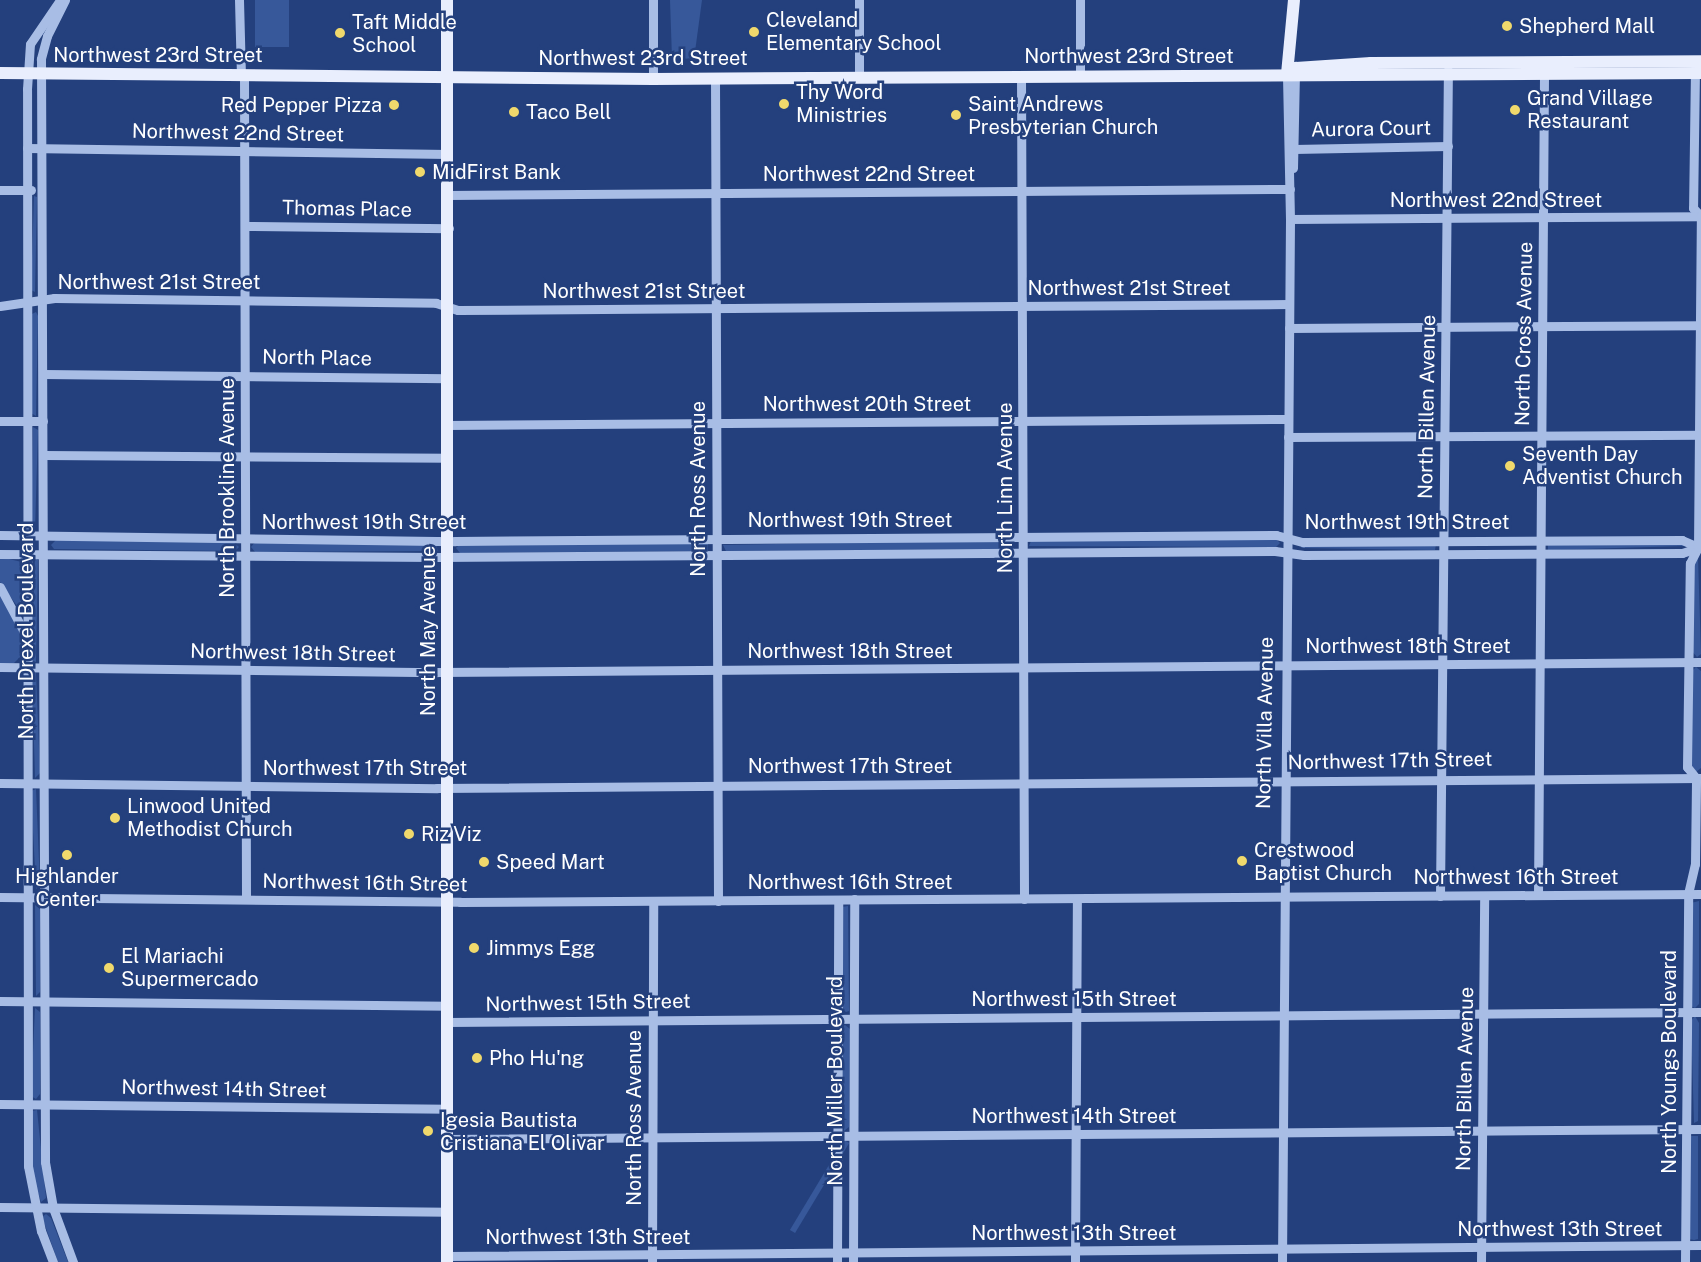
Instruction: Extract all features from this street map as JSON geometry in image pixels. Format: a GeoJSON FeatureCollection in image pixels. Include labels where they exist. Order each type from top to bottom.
{"type":"FeatureCollection","features":[{"type":"Feature","properties":{"kind":"main road","name":"North May Avenue"},"geometry":{"type":"LineString","coordinates":[[447,0],[447,1259]]}},
{"type":"Feature","properties":{"kind":"main road","name":"North Villa Avenue"},"geometry":{"type":"LineString","coordinates":[[1292,74],[1294,0]]}},
{"type":"Feature","properties":{"kind":"main road","name":"North Villa Avenue"},"geometry":{"type":"LineString","coordinates":[[1292,74],[1302,0]]}},
{"type":"Feature","properties":{"kind":"main road","name":"Northwest 23rd Street"},"geometry":{"type":"LineString","coordinates":[[0,74],[653,79],[1292,74],[1339,71],[1371,63],[1408,62],[1448,68],[1464,74],[1505,74],[1544,68]]}},
{"type":"Feature","properties":{"kind":"main road"},"geometry":{"type":"LineString","coordinates":[[1408,62],[1408,76]]}},
{"type":"Feature","properties":{"kind":"main road","name":"Northwest 23rd Street"},"geometry":{"type":"LineString","coordinates":[[1339,71],[1372,77],[1408,76],[1478,62],[1544,68],[1698,67]]}},
{"type":"Feature","properties":{"kind":"main road"},"geometry":{"type":"LineString","coordinates":[[1464,74],[1478,62],[1505,74]]}},
{"type":"Feature","properties":{"kind":"main road"},"geometry":{"type":"LineString","coordinates":[[1371,63],[1372,77]]}},
{"type":"Feature","properties":{"kind":"street"},"geometry":{"type":"LineString","coordinates":[[53,1262],[35,1208],[28,1166],[27,74],[35,32],[60,0]]}},
{"type":"Feature","properties":{"kind":"street","name":"North Drexel Boulevard"},"geometry":{"type":"LineString","coordinates":[[65,0],[43,47],[41,74],[45,1162],[53,1208],[73,1262]]}},
{"type":"Feature","properties":{"kind":"street","name":"North Brookline Avenue"},"geometry":{"type":"LineString","coordinates":[[239,0],[245,151],[246,899]]}},
{"type":"Feature","properties":{"kind":"street"},"geometry":{"type":"LineString","coordinates":[[653,0],[653,79]]}},
{"type":"Feature","properties":{"kind":"street"},"geometry":{"type":"LineString","coordinates":[[858,0],[859,77]]}},
{"type":"Feature","properties":{"kind":"street"},"geometry":{"type":"LineString","coordinates":[[1080,0],[1080,76]]}},
{"type":"Feature","properties":{"kind":"street","name":"North Youngs Boulevard"},"geometry":{"type":"LineString","coordinates":[[1685,1262],[1688,894],[1695,864],[1699,776],[1688,767],[1690,563],[1700,548],[1701,216],[1693,208],[1698,67]]}},
{"type":"Feature","properties":{"kind":"street","name":"North Billen Avenue"},"geometry":{"type":"LineString","coordinates":[[1440,896],[1448,68]]}},
{"type":"Feature","properties":{"kind":"street","name":"North Cross Avenue"},"geometry":{"type":"LineString","coordinates":[[1538,895],[1544,68]]}},
{"type":"Feature","properties":{"kind":"street","name":"North Villa Avenue"},"geometry":{"type":"LineString","coordinates":[[1290,187],[1294,149],[1292,74]]}},
{"type":"Feature","properties":{"kind":"street","name":"North Villa Avenue"},"geometry":{"type":"LineString","coordinates":[[1282,1262],[1283,897],[1292,74]]}},
{"type":"Feature","properties":{"kind":"street","name":"North Linn Avenue"},"geometry":{"type":"LineString","coordinates":[[1021,76],[1024,899]]}},
{"type":"Feature","properties":{"kind":"street","name":"North Ross Avenue"},"geometry":{"type":"LineString","coordinates":[[715,78],[718,901]]}},
{"type":"Feature","properties":{"kind":"street","name":"Aurora Court"},"geometry":{"type":"LineString","coordinates":[[1294,149],[1448,146]]}},
{"type":"Feature","properties":{"kind":"street","name":"Northwest 22nd Street"},"geometry":{"type":"LineString","coordinates":[[27,148],[448,154]]}},
{"type":"Feature","properties":{"kind":"street","name":"Northwest 22nd Street"},"geometry":{"type":"LineString","coordinates":[[448,195],[1290,187]]}},
{"type":"Feature","properties":{"kind":"street"},"geometry":{"type":"LineString","coordinates":[[0,190],[42,190]]}},
{"type":"Feature","properties":{"kind":"street","name":"Northwest 22nd Street"},"geometry":{"type":"LineString","coordinates":[[1290,219],[1701,216]]}},
{"type":"Feature","properties":{"kind":"street","name":"Thomas Place"},"geometry":{"type":"LineString","coordinates":[[245,226],[448,228]]}},
{"type":"Feature","properties":{"kind":"street","name":"Northwest 21st Street"},"geometry":{"type":"LineString","coordinates":[[0,306],[42,301],[244,300],[448,307],[716,309],[1289,304]]}},
{"type":"Feature","properties":{"kind":"street"},"geometry":{"type":"LineString","coordinates":[[1289,328],[1700,325]]}},
{"type":"Feature","properties":{"kind":"street","name":"North Place"},"geometry":{"type":"LineString","coordinates":[[43,374],[448,378]]}},
{"type":"Feature","properties":{"kind":"street","name":"Northwest 20th Street"},"geometry":{"type":"LineString","coordinates":[[447,426],[1288,419]]}},
{"type":"Feature","properties":{"kind":"street"},"geometry":{"type":"LineString","coordinates":[[0,421],[43,421]]}},
{"type":"Feature","properties":{"kind":"street"},"geometry":{"type":"LineString","coordinates":[[1288,437],[1700,435]]}},
{"type":"Feature","properties":{"kind":"street"},"geometry":{"type":"LineString","coordinates":[[43,455],[447,458]]}},
{"type":"Feature","properties":{"kind":"street","name":"Northwest 19th Street"},"geometry":{"type":"LineString","coordinates":[[0,535],[447,541],[1023,537],[1287,538],[1303,542],[1682,540],[1700,548]]}},
{"type":"Feature","properties":{"kind":"street","name":"Northwest 19th Street"},"geometry":{"type":"LineString","coordinates":[[0,554],[447,556],[1287,552],[1444,554],[1682,553],[1700,548]]}},
{"type":"Feature","properties":{"kind":"street"},"geometry":{"type":"LineString","coordinates":[[0,587],[15,610],[27,642]]}},
{"type":"Feature","properties":{"kind":"street","name":"Northwest 18th Street"},"geometry":{"type":"LineString","coordinates":[[0,668],[447,672],[1701,662]]}},
{"type":"Feature","properties":{"kind":"street","name":"Northwest 17th Street"},"geometry":{"type":"LineString","coordinates":[[0,783],[448,788],[1699,776]]}},
{"type":"Feature","properties":{"kind":"street","name":"North Youngs Boulevard"},"geometry":{"type":"LineString","coordinates":[[1695,864],[1701,877]]}},
{"type":"Feature","properties":{"kind":"street","name":"Northwest 16th Street"},"geometry":{"type":"LineString","coordinates":[[0,897],[447,903],[1701,894]]}},
{"type":"Feature","properties":{"kind":"street","name":"North Billen Avenue"},"geometry":{"type":"LineString","coordinates":[[1481,1262],[1484,896]]}},
{"type":"Feature","properties":{"kind":"street","name":"North Miller Boulevard"},"geometry":{"type":"LineString","coordinates":[[853,1257],[854,899]]}},
{"type":"Feature","properties":{"kind":"street"},"geometry":{"type":"LineString","coordinates":[[1075,1262],[1077,899]]}},
{"type":"Feature","properties":{"kind":"street","name":"North Miller Boulevard"},"geometry":{"type":"LineString","coordinates":[[837,1257],[838,900]]}},
{"type":"Feature","properties":{"kind":"street","name":"North Ross Avenue"},"geometry":{"type":"LineString","coordinates":[[652,1258],[653,901]]}},
{"type":"Feature","properties":{"kind":"street"},"geometry":{"type":"LineString","coordinates":[[0,1001],[447,1006]]}},
{"type":"Feature","properties":{"kind":"street","name":"Northwest 15th Street"},"geometry":{"type":"LineString","coordinates":[[447,1022],[1701,1012]]}},
{"type":"Feature","properties":{"kind":"street","name":"Northwest 14th Street"},"geometry":{"type":"LineString","coordinates":[[0,1104],[447,1109]]}},
{"type":"Feature","properties":{"kind":"street","name":"Northwest 14th Street"},"geometry":{"type":"LineString","coordinates":[[447,1139],[1701,1129]]}},
{"type":"Feature","properties":{"kind":"street"},"geometry":{"type":"LineString","coordinates":[[0,1208],[447,1212]]}},
{"type":"Feature","properties":{"kind":"street","name":"Northwest 13th Street"},"geometry":{"type":"LineString","coordinates":[[447,1259],[853,1257],[1075,1250],[1701,1245]]}},
{"type":"Feature","properties":{"kind":"shaded area"},"geometry":{"type":"Polygon","coordinates":[[[255,0],[289,0],[289,47],[255,47],[255,0]]]}},
{"type":"Feature","properties":{"kind":"shaded area"},"geometry":{"type":"Polygon","coordinates":[[[670,0],[702,0],[694,59],[672,58],[670,0]]]}},
{"type":"Feature","properties":{"kind":"shaded area"},"geometry":{"type":"Polygon","coordinates":[[[34,196],[37,197],[35,292],[31,290],[34,196]]]}},
{"type":"Feature","properties":{"kind":"shaded area"},"geometry":{"type":"Polygon","coordinates":[[[36,312],[38,316],[36,416],[31,413],[32,314],[36,312]]]}},
{"type":"Feature","properties":{"kind":"shaded area"},"geometry":{"type":"Polygon","coordinates":[[[33,427],[38,430],[35,530],[31,527],[33,427]]]}},
{"type":"Feature","properties":{"kind":"shaded area"},"geometry":{"type":"Polygon","coordinates":[[[1275,538],[1280,543],[1276,547],[1029,546],[1031,541],[1275,538]]]}},
{"type":"Feature","properties":{"kind":"shaded area"},"geometry":{"type":"Polygon","coordinates":[[[56,540],[233,542],[239,547],[235,551],[54,549],[51,545],[56,540]]]}},
{"type":"Feature","properties":{"kind":"shaded area"},"geometry":{"type":"Polygon","coordinates":[[[1014,540],[1014,549],[726,551],[723,545],[1014,540]]]}},
{"type":"Feature","properties":{"kind":"shaded area"},"geometry":{"type":"Polygon","coordinates":[[[255,542],[436,545],[438,551],[255,552],[251,547],[255,542]]]}},
{"type":"Feature","properties":{"kind":"shaded area"},"geometry":{"type":"Polygon","coordinates":[[[708,543],[708,551],[460,553],[456,548],[460,544],[708,543]]]}},
{"type":"Feature","properties":{"kind":"shaded area"},"geometry":{"type":"Polygon","coordinates":[[[1548,543],[1682,543],[1685,546],[1548,550],[1548,543]]]}},
{"type":"Feature","properties":{"kind":"shaded area"},"geometry":{"type":"Polygon","coordinates":[[[1436,544],[1435,550],[1301,548],[1303,546],[1436,544]]]}},
{"type":"Feature","properties":{"kind":"shaded area"},"geometry":{"type":"Polygon","coordinates":[[[0,557],[22,562],[22,613],[0,582],[0,557]]]}},
{"type":"Feature","properties":{"kind":"shaded area"},"geometry":{"type":"Polygon","coordinates":[[[1698,557],[1701,654],[1697,657],[1691,650],[1692,564],[1698,557]]]}},
{"type":"Feature","properties":{"kind":"shaded area"},"geometry":{"type":"Polygon","coordinates":[[[35,558],[38,560],[36,662],[31,660],[35,558]]]}},
{"type":"Feature","properties":{"kind":"shaded area"},"geometry":{"type":"Polygon","coordinates":[[[0,592],[20,631],[22,655],[14,663],[0,663],[0,592]]]}},
{"type":"Feature","properties":{"kind":"shaded area"},"geometry":{"type":"Polygon","coordinates":[[[1696,667],[1701,671],[1701,768],[1696,772],[1691,768],[1692,671],[1696,667]]]}},
{"type":"Feature","properties":{"kind":"shaded area"},"geometry":{"type":"Polygon","coordinates":[[[36,673],[40,773],[35,778],[32,674],[36,673]]]}},
{"type":"Feature","properties":{"kind":"shaded area"},"geometry":{"type":"Polygon","coordinates":[[[36,789],[40,885],[36,889],[31,791],[36,789]]]}},
{"type":"Feature","properties":{"kind":"shaded area"},"geometry":{"type":"Polygon","coordinates":[[[1699,901],[1699,1004],[1695,1008],[1691,1006],[1691,903],[1699,901]]]}},
{"type":"Feature","properties":{"kind":"shaded area"},"geometry":{"type":"Polygon","coordinates":[[[35,905],[40,909],[40,992],[36,996],[35,905]]]}},
{"type":"Feature","properties":{"kind":"shaded area"},"geometry":{"type":"Polygon","coordinates":[[[848,906],[849,1011],[846,1012],[841,1008],[842,907],[848,906]]]}},
{"type":"Feature","properties":{"kind":"shaded area"},"geometry":{"type":"Polygon","coordinates":[[[35,1008],[40,1012],[40,1094],[36,1099],[31,1096],[35,1008]]]}},
{"type":"Feature","properties":{"kind":"shaded area"},"geometry":{"type":"Polygon","coordinates":[[[1695,1016],[1699,1023],[1698,1121],[1694,1123],[1691,1021],[1695,1016]]]}},
{"type":"Feature","properties":{"kind":"shaded area"},"geometry":{"type":"Polygon","coordinates":[[[845,1025],[850,1029],[849,1127],[844,1131],[841,1028],[845,1025]]]}},
{"type":"Feature","properties":{"kind":"shaded area"},"geometry":{"type":"Polygon","coordinates":[[[37,1110],[46,1198],[41,1202],[32,1174],[32,1111],[37,1110]]]}},
{"type":"Feature","properties":{"kind":"shaded area"},"geometry":{"type":"Polygon","coordinates":[[[1690,1136],[1698,1136],[1698,1239],[1694,1240],[1689,1239],[1690,1136]]]}},
{"type":"Feature","properties":{"kind":"shaded area"},"geometry":{"type":"Polygon","coordinates":[[[844,1140],[849,1143],[795,1233],[790,1230],[844,1140]]]}},
{"type":"Feature","properties":{"kind":"shaded area"},"geometry":{"type":"Polygon","coordinates":[[[46,1214],[51,1218],[68,1262],[58,1262],[42,1217],[46,1214]]]}},
{"type":"Feature","properties":{"kind":"place","name":"Shepherd Mall"},"geometry":{"type":"Point","coordinates":[1507,26]}},
{"type":"Feature","properties":{"kind":"place","name":"Cleveland Elementary School"},"geometry":{"type":"Point","coordinates":[754,32]}},
{"type":"Feature","properties":{"kind":"place","name":"Taft Middle School"},"geometry":{"type":"Point","coordinates":[340,33]}},
{"type":"Feature","properties":{"kind":"place","name":"Thy Word Ministries"},"geometry":{"type":"Point","coordinates":[784,104]}},
{"type":"Feature","properties":{"kind":"place","name":"Red Pepper Pizza"},"geometry":{"type":"Point","coordinates":[394,105]}},
{"type":"Feature","properties":{"kind":"place","name":"Grand Village Restaurant"},"geometry":{"type":"Point","coordinates":[1515,110]}},
{"type":"Feature","properties":{"kind":"place","name":"Taco Bell"},"geometry":{"type":"Point","coordinates":[514,112]}},
{"type":"Feature","properties":{"kind":"place","name":"Saint Andrews Presbyterian Church"},"geometry":{"type":"Point","coordinates":[956,115]}},
{"type":"Feature","properties":{"kind":"place","name":"MidFirst Bank"},"geometry":{"type":"Point","coordinates":[420,172]}},
{"type":"Feature","properties":{"kind":"place","name":"Seventh Day Adventist Church"},"geometry":{"type":"Point","coordinates":[1510,466]}},
{"type":"Feature","properties":{"kind":"place","name":"Linwood United Methodist Church"},"geometry":{"type":"Point","coordinates":[115,818]}},
{"type":"Feature","properties":{"kind":"place","name":"Riz Viz"},"geometry":{"type":"Point","coordinates":[409,834]}},
{"type":"Feature","properties":{"kind":"place","name":"Highlander Center"},"geometry":{"type":"Point","coordinates":[67,855]}},
{"type":"Feature","properties":{"kind":"place","name":"Crestwood Baptist Church"},"geometry":{"type":"Point","coordinates":[1242,861]}},
{"type":"Feature","properties":{"kind":"place","name":"Speed Mart"},"geometry":{"type":"Point","coordinates":[484,862]}},
{"type":"Feature","properties":{"kind":"place","name":"Jimmys Egg"},"geometry":{"type":"Point","coordinates":[474,948]}},
{"type":"Feature","properties":{"kind":"place","name":"El Mariachi Supermercado"},"geometry":{"type":"Point","coordinates":[109,968]}},
{"type":"Feature","properties":{"kind":"place","name":"Pho Hu'ng"},"geometry":{"type":"Point","coordinates":[477,1058]}},
{"type":"Feature","properties":{"kind":"place","name":"Igesia Bautista Cristiana El Olivar"},"geometry":{"type":"Point","coordinates":[428,1131]}}]}
